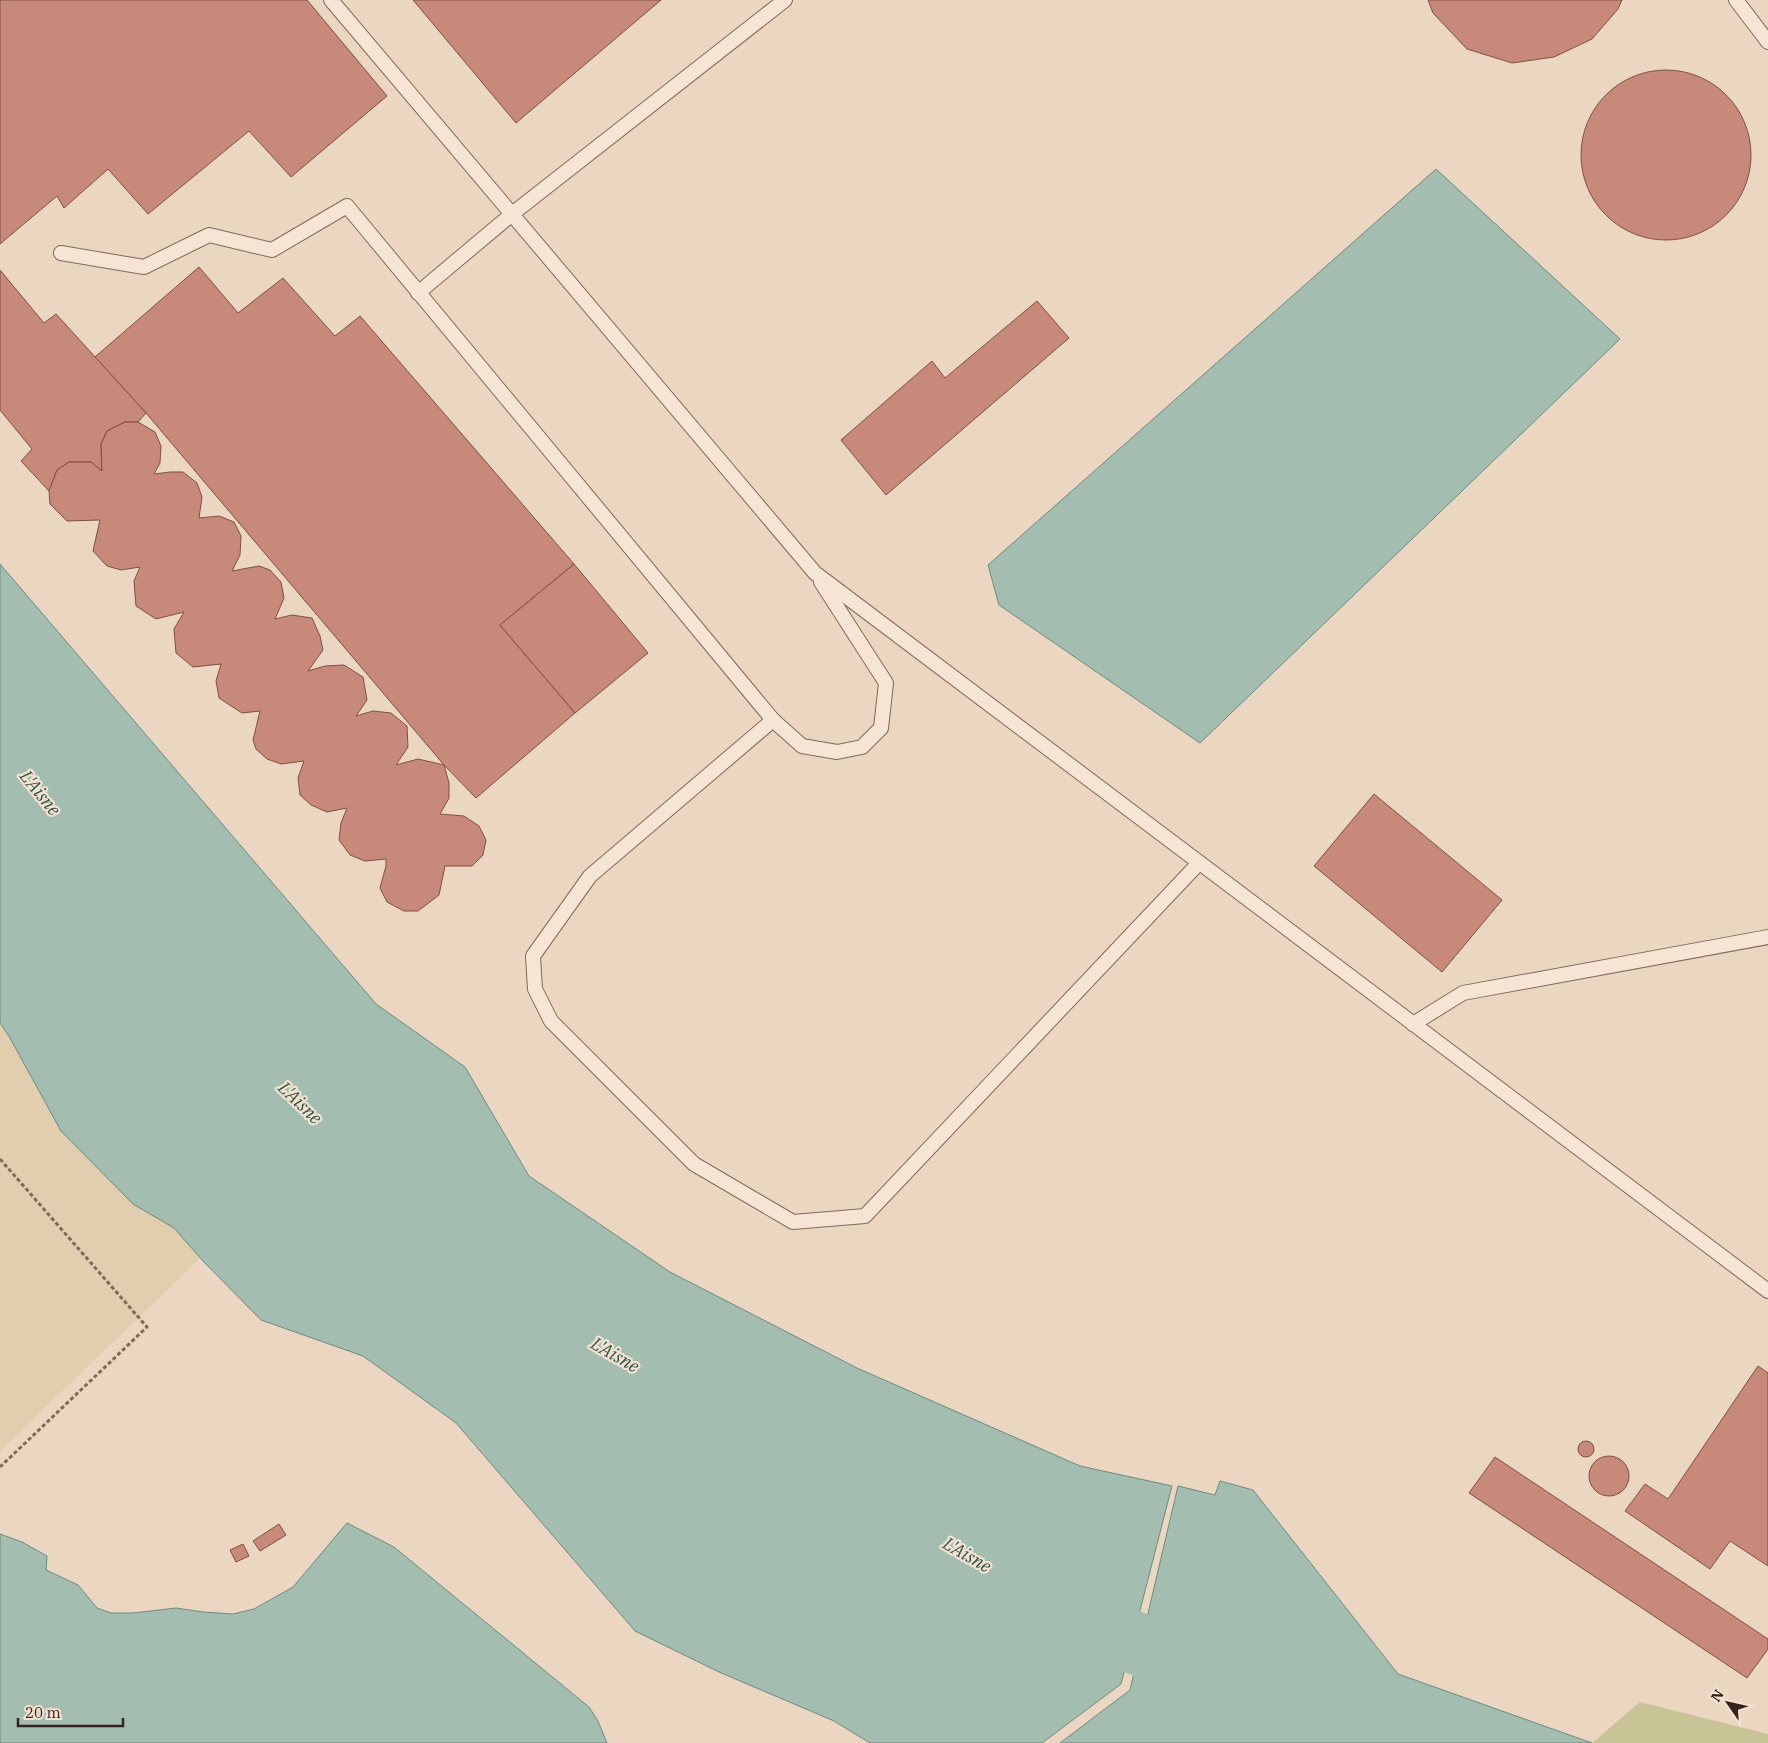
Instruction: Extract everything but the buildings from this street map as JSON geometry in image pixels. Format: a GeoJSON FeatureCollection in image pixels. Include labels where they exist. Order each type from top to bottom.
{"type":"FeatureCollection","features":[{"type":"Feature","properties":{"kind":"lane"},"geometry":{"type":"LineString","coordinates":[[62,253],[144,267],[209,235],[272,250],[347,206],[773,720],[802,746],[837,752],[862,747],[881,728],[886,683],[815,573],[332,0]]}},
{"type":"Feature","properties":{"kind":"lane"},"geometry":{"type":"LineString","coordinates":[[418,293],[512,214],[785,0]]}},
{"type":"Feature","properties":{"kind":"lane"},"geometry":{"type":"LineString","coordinates":[[1736,0],[1768,42]]}},
{"type":"Feature","properties":{"kind":"lane"},"geometry":{"type":"LineString","coordinates":[[815,573],[1768,1291]]}},
{"type":"Feature","properties":{"kind":"lane"},"geometry":{"type":"LineString","coordinates":[[773,720],[590,876],[534,956],[535,989],[551,1022],[694,1164],[792,1222],[865,1216],[1199,864]]}},
{"type":"Feature","properties":{"kind":"lane"},"geometry":{"type":"LineString","coordinates":[[1413,1024],[1463,993],[1768,937]]}},
{"type":"Feature","properties":{"kind":"path"},"geometry":{"type":"LineString","coordinates":[[0,1159],[147,1327],[0,1467]]}},
{"type":"Feature","properties":{"kind":"shaded area"},"geometry":{"type":"Polygon","coordinates":[[[0,834],[269,1192],[0,1451],[0,834]]]}},
{"type":"Feature","properties":{"kind":"shaded area"},"geometry":{"type":"Polygon","coordinates":[[[1640,1702],[1768,1734],[1768,1743],[1592,1743],[1640,1702]]]}},
{"type":"Feature","properties":{"kind":"water"},"geometry":{"type":"Polygon","coordinates":[[[1436,169],[1620,339],[1200,743],[999,605],[988,565],[1436,169]]]}},
{"type":"Feature","properties":{"kind":"water"},"geometry":{"type":"Polygon","coordinates":[[[0,564],[376,1004],[465,1067],[529,1176],[670,1272],[857,1368],[1080,1466],[1172,1486],[1121,1684],[1042,1743],[870,1743],[834,1721],[719,1672],[635,1631],[456,1423],[363,1356],[261,1320],[203,1261],[174,1228],[133,1204],[61,1131],[0,1023],[0,564]]]}},
{"type":"Feature","properties":{"kind":"water"},"geometry":{"type":"Polygon","coordinates":[[[1220,1481],[1253,1490],[1398,1674],[1592,1743],[1060,1743],[1130,1690],[1178,1486],[1215,1495],[1220,1481]]]}},
{"type":"Feature","properties":{"kind":"water"},"geometry":{"type":"Polygon","coordinates":[[[347,1523],[394,1547],[589,1707],[598,1721],[607,1743],[0,1743],[0,1534],[22,1542],[47,1556],[46,1570],[78,1585],[97,1608],[111,1613],[133,1613],[176,1608],[233,1614],[254,1609],[293,1587],[347,1523]]]}},
{"type":"Feature","properties":{"kind":"waterway","name":"L'Aisne"},"geometry":{"type":"LineString","coordinates":[[1055,1606],[1092,1626],[1220,1676]]}}]}
